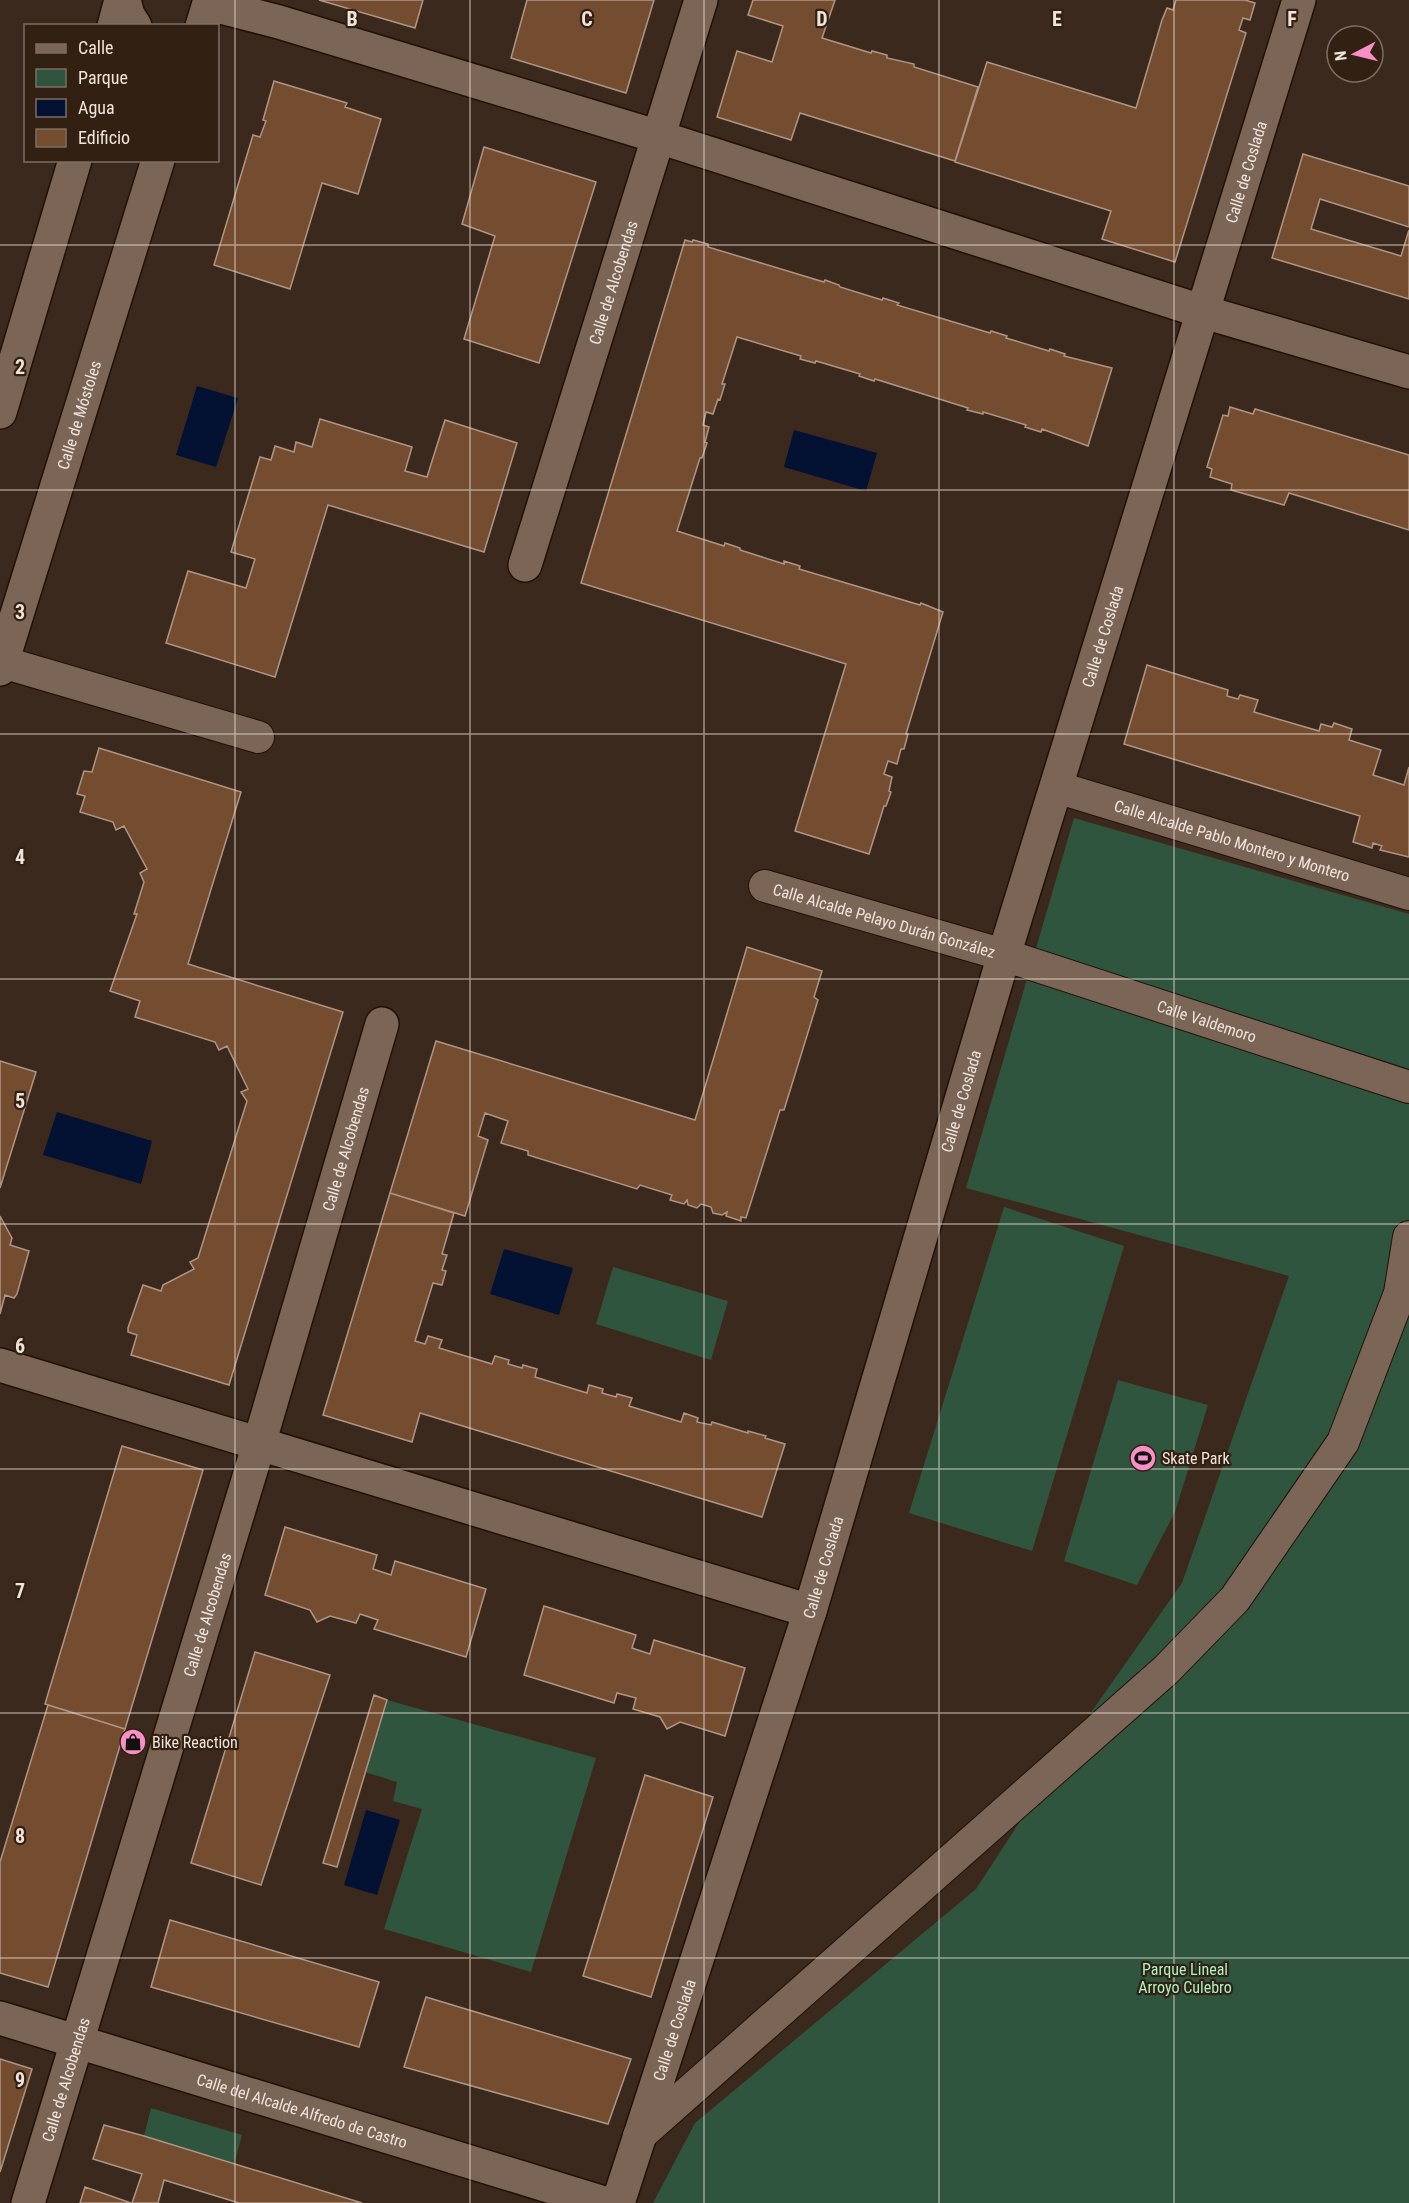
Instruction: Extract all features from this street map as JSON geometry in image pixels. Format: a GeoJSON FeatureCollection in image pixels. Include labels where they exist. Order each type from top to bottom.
{"type":"FeatureCollection","features":[{"type":"Feature","properties":{"kind":"street"},"geometry":{"type":"LineString","coordinates":[[115,24],[123,0]]}},
{"type":"Feature","properties":{"kind":"street"},"geometry":{"type":"LineString","coordinates":[[123,0],[134,24]]}},
{"type":"Feature","properties":{"kind":"street","name":"Calle de Alcobendas"},"geometry":{"type":"LineString","coordinates":[[525,565],[701,0]]}},
{"type":"Feature","properties":{"kind":"street","name":"Calle de Coslada"},"geometry":{"type":"LineString","coordinates":[[618,2203],[810,1611],[1004,955],[1299,0]]}},
{"type":"Feature","properties":{"kind":"street"},"geometry":{"type":"LineString","coordinates":[[206,11],[290,26],[659,136],[1204,312],[1409,372]]}},
{"type":"Feature","properties":{"kind":"street"},"geometry":{"type":"LineString","coordinates":[[0,412],[74,162]]}},
{"type":"Feature","properties":{"kind":"street","name":"Calle de Móstoles"},"geometry":{"type":"LineString","coordinates":[[1,666],[157,162]]}},
{"type":"Feature","properties":{"kind":"street"},"geometry":{"type":"LineString","coordinates":[[1,666],[258,737]]}},
{"type":"Feature","properties":{"kind":"street","name":"Calle Alcalde Pablo Montero y Montero"},"geometry":{"type":"LineString","coordinates":[[1056,787],[1409,894]]}},
{"type":"Feature","properties":{"kind":"street","name":"Calle Alcalde Pelayo Durán González"},"geometry":{"type":"LineString","coordinates":[[765,886],[1004,955]]}},
{"type":"Feature","properties":{"kind":"street","name":"Calle Valdemoro"},"geometry":{"type":"LineString","coordinates":[[1004,955],[1409,1087]]}},
{"type":"Feature","properties":{"kind":"street","name":"Calle de Alcobendas"},"geometry":{"type":"LineString","coordinates":[[28,2203],[259,1444],[382,1024]]}},
{"type":"Feature","properties":{"kind":"street"},"geometry":{"type":"LineString","coordinates":[[639,2136],[1166,1670],[1235,1599],[1343,1442],[1400,1293],[1409,1237]]}},
{"type":"Feature","properties":{"kind":"street"},"geometry":{"type":"LineString","coordinates":[[0,1365],[810,1611]]}},
{"type":"Feature","properties":{"kind":"street","name":"Calle del Alcalde Alfredo de Castro"},"geometry":{"type":"LineString","coordinates":[[0,2018],[604,2203]]}},
{"type":"Feature","properties":{"kind":"green space","name":"Parque Lineal Arroyo Culebro"},"geometry":{"type":"Polygon","coordinates":[[[1074,818],[1409,914],[1409,2203],[653,2203],[695,2123],[976,1889],[1092,1711],[1182,1583],[1289,1276],[966,1188],[1074,818]]]}},
{"type":"Feature","properties":{"kind":"green space"},"geometry":{"type":"Polygon","coordinates":[[[1004,1207],[1124,1246],[1032,1551],[909,1513],[1004,1207]]]}},
{"type":"Feature","properties":{"kind":"green space"},"geometry":{"type":"Polygon","coordinates":[[[613,1267],[728,1301],[711,1360],[596,1324],[613,1267]]]}},
{"type":"Feature","properties":{"kind":"green space","name":"Skate Park"},"geometry":{"type":"Polygon","coordinates":[[[1118,1380],[1208,1405],[1175,1512],[1137,1585],[1064,1561],[1118,1380]]]}},
{"type":"Feature","properties":{"kind":"green space"},"geometry":{"type":"Polygon","coordinates":[[[387,1700],[596,1758],[531,1972],[384,1929],[422,1809],[393,1801],[397,1782],[365,1772],[387,1700]]]}},
{"type":"Feature","properties":{"kind":"green space"},"geometry":{"type":"Polygon","coordinates":[[[151,2108],[242,2135],[234,2164],[144,2136],[151,2108]]]}},
{"type":"Feature","properties":{"kind":"water"},"geometry":{"type":"Polygon","coordinates":[[[197,386],[238,398],[216,467],[176,455],[197,386]]]}},
{"type":"Feature","properties":{"kind":"water"},"geometry":{"type":"Polygon","coordinates":[[[794,430],[877,453],[866,491],[784,467],[794,430]]]}},
{"type":"Feature","properties":{"kind":"water"},"geometry":{"type":"Polygon","coordinates":[[[57,1112],[152,1141],[141,1184],[43,1155],[57,1112]]]}},
{"type":"Feature","properties":{"kind":"water"},"geometry":{"type":"Polygon","coordinates":[[[504,1249],[573,1268],[559,1315],[490,1294],[504,1249]]]}},
{"type":"Feature","properties":{"kind":"water"},"geometry":{"type":"Polygon","coordinates":[[[366,1810],[400,1820],[377,1895],[344,1885],[366,1810]]]}},
{"type":"Feature","properties":{"kind":"building"},"geometry":{"type":"Polygon","coordinates":[[[319,0],[423,0],[415,28],[319,0]]]}},
{"type":"Feature","properties":{"kind":"building"},"geometry":{"type":"Polygon","coordinates":[[[527,0],[654,0],[626,93],[511,58],[527,0]]]}},
{"type":"Feature","properties":{"kind":"building"},"geometry":{"type":"Polygon","coordinates":[[[753,0],[835,0],[822,38],[871,53],[872,51],[887,55],[887,58],[914,64],[914,67],[978,87],[955,161],[800,113],[791,140],[717,117],[737,51],[772,62],[783,26],[748,15],[753,0]]]}},
{"type":"Feature","properties":{"kind":"building"},"geometry":{"type":"Polygon","coordinates":[[[1176,0],[1245,0],[1255,3],[1250,20],[1243,18],[1239,30],[1246,33],[1175,262],[1102,239],[1111,211],[955,162],[987,62],[1136,108],[1162,20],[1167,8],[1173,10],[1176,0]]]}},
{"type":"Feature","properties":{"kind":"building"},"geometry":{"type":"Polygon","coordinates":[[[274,81],[347,103],[345,107],[381,119],[358,194],[322,183],[290,289],[214,265],[253,135],[260,137],[266,121],[263,120],[274,81]]]}},
{"type":"Feature","properties":{"kind":"building"},"geometry":{"type":"Polygon","coordinates":[[[484,147],[596,182],[539,363],[464,339],[495,236],[462,224],[484,147]]]}},
{"type":"Feature","properties":{"kind":"building"},"geometry":{"type":"Polygon","coordinates":[[[1303,154],[1409,186],[1409,227],[1320,199],[1311,229],[1401,256],[1409,230],[1409,299],[1272,258],[1303,154]]]}},
{"type":"Feature","properties":{"kind":"building"},"geometry":{"type":"Polygon","coordinates":[[[685,240],[708,244],[708,247],[824,282],[825,280],[840,287],[899,303],[897,305],[990,333],[991,331],[1049,351],[1050,349],[1065,354],[1064,356],[1112,368],[1088,446],[1042,429],[1041,432],[983,412],[983,414],[967,410],[968,408],[875,379],[874,381],[859,376],[860,374],[816,361],[815,363],[800,359],[801,356],[737,337],[722,384],[725,384],[720,400],[718,399],[713,414],[706,412],[703,425],[709,427],[705,442],[707,443],[677,531],[724,546],[725,543],[784,564],[784,561],[800,566],[799,569],[920,605],[921,603],[943,612],[906,734],[908,734],[904,749],[901,749],[897,764],[888,761],[884,774],[892,777],[889,791],[891,792],[884,806],[869,854],[795,831],[846,664],[581,583],[685,240]]]}},
{"type":"Feature","properties":{"kind":"building"},"geometry":{"type":"Polygon","coordinates":[[[1230,407],[1253,414],[1255,409],[1409,455],[1409,530],[1289,493],[1284,505],[1231,490],[1232,484],[1210,477],[1212,469],[1207,467],[1223,415],[1228,416],[1230,407]]]}},
{"type":"Feature","properties":{"kind":"building"},"geometry":{"type":"Polygon","coordinates":[[[320,419],[412,447],[405,471],[427,477],[445,420],[517,443],[484,552],[328,505],[275,677],[166,643],[188,571],[246,588],[255,559],[231,552],[260,457],[271,460],[275,446],[294,452],[296,442],[312,447],[320,419]]]}},
{"type":"Feature","properties":{"kind":"building"},"geometry":{"type":"Polygon","coordinates":[[[1147,665],[1228,690],[1227,696],[1238,699],[1240,695],[1258,700],[1254,712],[1319,731],[1321,724],[1332,727],[1334,723],[1352,729],[1349,740],[1381,750],[1373,775],[1404,785],[1409,767],[1409,857],[1380,850],[1382,846],[1373,843],[1372,848],[1353,842],[1360,816],[1124,744],[1147,665]]]}},
{"type":"Feature","properties":{"kind":"building"},"geometry":{"type":"Polygon","coordinates":[[[99,748],[241,792],[188,964],[343,1012],[229,1385],[131,1355],[137,1335],[128,1332],[128,1328],[143,1285],[161,1291],[163,1285],[194,1269],[190,1262],[198,1258],[247,1101],[241,1092],[248,1089],[227,1046],[219,1050],[215,1042],[135,1017],[140,1001],[110,991],[137,914],[134,914],[144,882],[140,873],[147,869],[124,826],[116,830],[113,822],[80,812],[85,796],[77,794],[84,771],[92,772],[99,748]]]}},
{"type":"Feature","properties":{"kind":"building"},"geometry":{"type":"Polygon","coordinates":[[[747,947],[822,971],[814,997],[818,1000],[784,1110],[780,1110],[746,1218],[741,1217],[741,1221],[726,1216],[727,1212],[722,1215],[713,1213],[711,1207],[701,1204],[697,1208],[688,1205],[687,1200],[684,1204],[670,1200],[672,1195],[640,1185],[637,1189],[528,1155],[528,1151],[501,1143],[508,1121],[485,1113],[478,1136],[488,1140],[465,1216],[390,1193],[436,1041],[695,1120],[747,947]]]}},
{"type":"Feature","properties":{"kind":"building"},"geometry":{"type":"Polygon","coordinates":[[[0,1061],[36,1072],[0,1188],[0,1061]]]}},
{"type":"Feature","properties":{"kind":"building"},"geometry":{"type":"Polygon","coordinates":[[[390,1193],[454,1213],[442,1254],[447,1255],[442,1270],[446,1271],[442,1285],[433,1283],[415,1341],[425,1344],[428,1336],[442,1340],[439,1348],[492,1364],[495,1356],[509,1360],[508,1364],[537,1369],[535,1377],[587,1393],[589,1385],[603,1389],[602,1393],[632,1398],[629,1406],[681,1422],[684,1413],[698,1418],[697,1422],[711,1425],[712,1422],[748,1433],[748,1431],[785,1444],[762,1517],[420,1413],[412,1442],[323,1415],[390,1193]]]}},
{"type":"Feature","properties":{"kind":"building"},"geometry":{"type":"Polygon","coordinates":[[[0,1216],[12,1238],[10,1245],[29,1251],[17,1294],[14,1298],[5,1295],[0,1314],[0,1216]]]}},
{"type":"Feature","properties":{"kind":"building"},"geometry":{"type":"Polygon","coordinates":[[[122,1446],[203,1470],[125,1729],[45,1704],[122,1446]]]}},
{"type":"Feature","properties":{"kind":"building"},"geometry":{"type":"Polygon","coordinates":[[[285,1527],[377,1555],[373,1569],[391,1575],[395,1561],[486,1589],[466,1657],[374,1629],[378,1620],[360,1614],[356,1623],[330,1616],[317,1622],[310,1610],[265,1595],[285,1527]]]}},
{"type":"Feature","properties":{"kind":"building"},"geometry":{"type":"Polygon","coordinates":[[[544,1606],[636,1635],[632,1648],[650,1654],[654,1640],[745,1668],[725,1736],[680,1722],[667,1729],[660,1717],[633,1709],[636,1698],[617,1693],[614,1703],[524,1675],[544,1606]]]}},
{"type":"Feature","properties":{"kind":"building"},"geometry":{"type":"Polygon","coordinates":[[[255,1652],[330,1675],[261,1885],[191,1863],[255,1652]]]}},
{"type":"Feature","properties":{"kind":"building"},"geometry":{"type":"Polygon","coordinates":[[[374,1695],[387,1700],[337,1867],[323,1863],[374,1695]]]}},
{"type":"Feature","properties":{"kind":"building"},"geometry":{"type":"Polygon","coordinates":[[[48,1705],[125,1729],[48,1987],[0,1973],[0,1862],[48,1705]]]}},
{"type":"Feature","properties":{"kind":"building"},"geometry":{"type":"Polygon","coordinates":[[[645,1775],[713,1797],[651,1997],[583,1976],[645,1775]]]}},
{"type":"Feature","properties":{"kind":"building"},"geometry":{"type":"Polygon","coordinates":[[[170,1920],[379,1982],[359,2047],[151,1987],[170,1920]]]}},
{"type":"Feature","properties":{"kind":"building"},"geometry":{"type":"Polygon","coordinates":[[[426,1997],[631,2059],[608,2124],[404,2067],[426,1997]]]}},
{"type":"Feature","properties":{"kind":"building"},"geometry":{"type":"Polygon","coordinates":[[[0,2059],[32,2069],[0,2172],[0,2059]]]}},
{"type":"Feature","properties":{"kind":"building"},"geometry":{"type":"Polygon","coordinates":[[[104,2125],[362,2203],[239,2203],[164,2180],[158,2203],[132,2203],[142,2174],[93,2159],[104,2125]]]}},
{"type":"Feature","properties":{"kind":"building"},"geometry":{"type":"Polygon","coordinates":[[[85,2187],[131,2203],[80,2203],[85,2187]]]}},
{"type":"Feature","properties":{"kind":"place","name":"Skate Park"},"geometry":{"type":"Point","coordinates":[1143,1458]}},
{"type":"Feature","properties":{"kind":"place","name":"Bike Reaction"},"geometry":{"type":"Point","coordinates":[133,1742]}}]}
